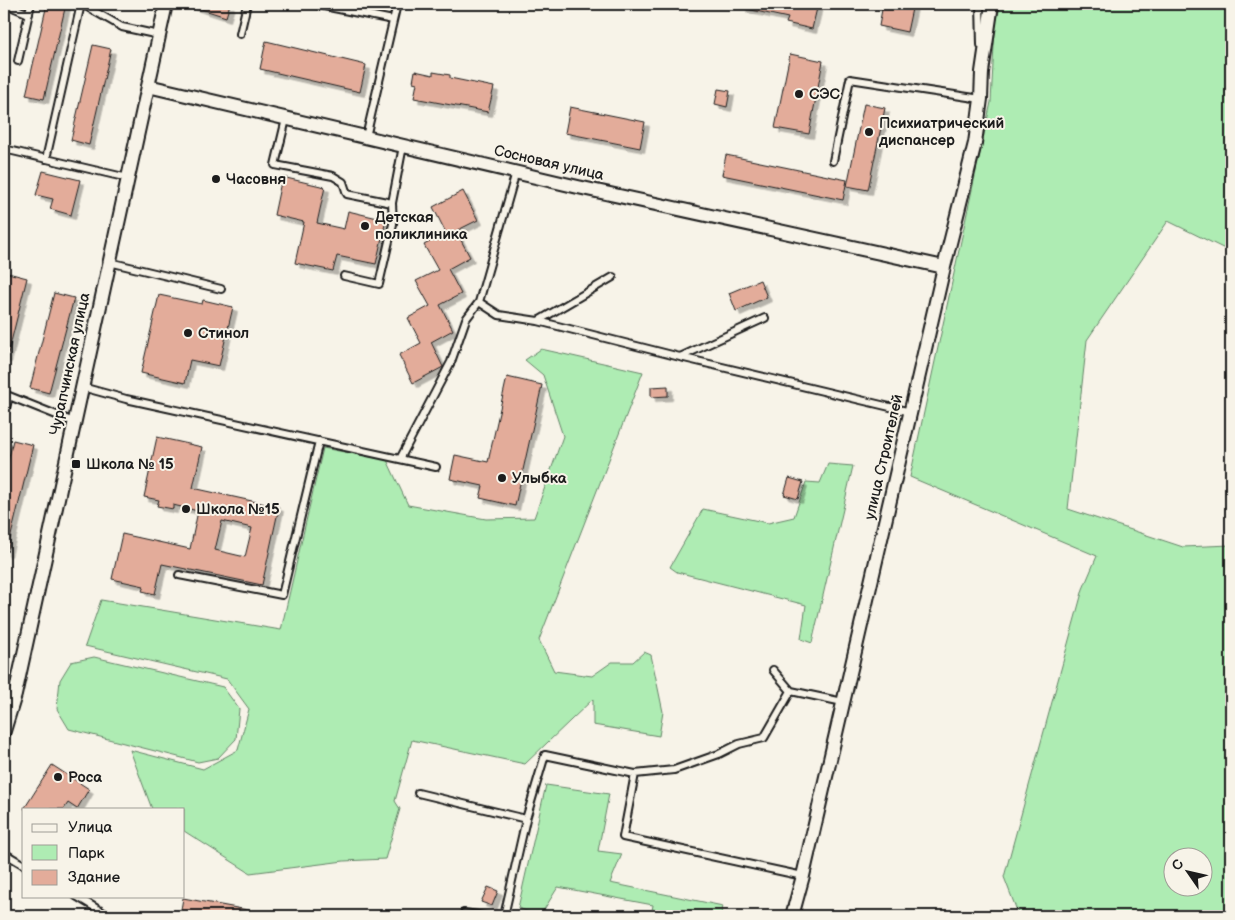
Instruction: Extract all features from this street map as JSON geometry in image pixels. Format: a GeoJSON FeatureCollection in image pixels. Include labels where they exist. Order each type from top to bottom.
{"type":"FeatureCollection","features":[{"type":"Feature","properties":{"kind":"street","name":"Чурапчинская улица"},"geometry":{"type":"LineString","coordinates":[[4,731],[15,695],[166,4]]}},
{"type":"Feature","properties":{"kind":"street","name":"улица Строителей"},"geometry":{"type":"LineString","coordinates":[[792,916],[803,876],[944,267],[975,143],[981,98],[982,72],[992,4]]}},
{"type":"Feature","properties":{"kind":"street","name":"Сосновая улица"},"geometry":{"type":"LineString","coordinates":[[148,86],[578,187],[944,267]]}},
{"type":"Feature","properties":{"kind":"lane"},"geometry":{"type":"LineString","coordinates":[[5,4],[28,14]]}},
{"type":"Feature","properties":{"kind":"lane"},"geometry":{"type":"LineString","coordinates":[[18,61],[31,4]]}},
{"type":"Feature","properties":{"kind":"lane"},"geometry":{"type":"LineString","coordinates":[[46,159],[82,4],[122,27],[159,35]]}},
{"type":"Feature","properties":{"kind":"lane"},"geometry":{"type":"LineString","coordinates":[[240,34],[246,4]]}},
{"type":"Feature","properties":{"kind":"lane"},"geometry":{"type":"LineString","coordinates":[[314,4],[393,20]]}},
{"type":"Feature","properties":{"kind":"lane"},"geometry":{"type":"LineString","coordinates":[[366,137],[397,4]]}},
{"type":"Feature","properties":{"kind":"lane"},"geometry":{"type":"LineString","coordinates":[[980,4],[982,72]]}},
{"type":"Feature","properties":{"kind":"lane"},"geometry":{"type":"LineString","coordinates":[[833,161],[850,79],[981,98]]}},
{"type":"Feature","properties":{"kind":"lane"},"geometry":{"type":"LineString","coordinates":[[286,119],[275,165],[333,176],[343,182],[347,194],[392,203]]}},
{"type":"Feature","properties":{"kind":"lane"},"geometry":{"type":"LineString","coordinates":[[344,276],[379,284],[393,224],[392,203],[403,146]]}},
{"type":"Feature","properties":{"kind":"lane"},"geometry":{"type":"LineString","coordinates":[[4,149],[128,178]]}},
{"type":"Feature","properties":{"kind":"lane"},"geometry":{"type":"LineString","coordinates":[[400,460],[451,362],[466,319],[479,302],[516,172]]}},
{"type":"Feature","properties":{"kind":"lane"},"geometry":{"type":"LineString","coordinates":[[110,262],[221,289]]}},
{"type":"Feature","properties":{"kind":"lane"},"geometry":{"type":"LineString","coordinates":[[538,321],[613,277]]}},
{"type":"Feature","properties":{"kind":"lane"},"geometry":{"type":"LineString","coordinates":[[479,302],[499,316],[538,321],[911,412]]}},
{"type":"Feature","properties":{"kind":"lane"},"geometry":{"type":"LineString","coordinates":[[680,357],[765,318]]}},
{"type":"Feature","properties":{"kind":"lane"},"geometry":{"type":"LineString","coordinates":[[82,387],[126,399],[400,460],[436,466]]}},
{"type":"Feature","properties":{"kind":"lane"},"geometry":{"type":"LineString","coordinates":[[4,416],[6,394],[74,422]]}},
{"type":"Feature","properties":{"kind":"lane"},"geometry":{"type":"LineString","coordinates":[[179,575],[282,595],[319,441]]}},
{"type":"Feature","properties":{"kind":"lane"},"geometry":{"type":"LineString","coordinates":[[773,670],[791,691],[843,702]]}},
{"type":"Feature","properties":{"kind":"lane"},"geometry":{"type":"LineString","coordinates":[[504,916],[526,818],[545,755],[635,774],[674,770],[719,754],[739,744],[764,738],[791,691]]}},
{"type":"Feature","properties":{"kind":"lane"},"geometry":{"type":"LineString","coordinates":[[635,774],[624,837],[803,876]]}},
{"type":"Feature","properties":{"kind":"lane"},"geometry":{"type":"LineString","coordinates":[[418,793],[526,818]]}},
{"type":"Feature","properties":{"kind":"lane"},"geometry":{"type":"LineString","coordinates":[[4,853],[22,864]]}},
{"type":"Feature","properties":{"kind":"lane"},"geometry":{"type":"LineString","coordinates":[[79,898],[109,916]]}},
{"type":"Feature","properties":{"kind":"lane"},"geometry":{"type":"LineString","coordinates":[[464,916],[464,913],[485,916]]}},
{"type":"Feature","properties":{"kind":"green space"},"geometry":{"type":"Polygon","coordinates":[[[1001,4],[1231,4],[1231,252],[1168,221],[1087,340],[1068,509],[1183,547],[1231,545],[1231,916],[1019,916],[1004,877],[1083,589],[1097,556],[910,477],[991,102],[995,26],[1001,4]]]}},
{"type":"Feature","properties":{"kind":"green space"},"geometry":{"type":"Polygon","coordinates":[[[541,349],[643,372],[539,640],[554,671],[592,676],[612,662],[633,662],[644,652],[651,655],[663,712],[659,736],[593,725],[593,699],[525,764],[412,740],[395,801],[400,809],[385,859],[344,861],[250,873],[185,832],[185,808],[152,808],[130,750],[203,769],[238,750],[249,709],[227,679],[85,646],[101,600],[281,630],[323,448],[387,460],[408,505],[486,519],[534,518],[563,436],[543,375],[525,360],[541,349]]]}},
{"type":"Feature","properties":{"kind":"green space"},"geometry":{"type":"Polygon","coordinates":[[[828,464],[853,466],[812,643],[801,639],[806,605],[677,572],[670,567],[703,509],[768,523],[794,517],[806,482],[820,483],[828,464]]]}},
{"type":"Feature","properties":{"kind":"green space"},"geometry":{"type":"Polygon","coordinates":[[[94,657],[223,687],[239,709],[236,739],[218,758],[198,762],[69,729],[57,709],[60,680],[71,662],[94,657]]]}},
{"type":"Feature","properties":{"kind":"green space"},"geometry":{"type":"Polygon","coordinates":[[[546,785],[609,794],[598,851],[622,854],[610,883],[723,906],[721,916],[651,916],[653,905],[558,887],[540,916],[518,908],[546,785]]]}},
{"type":"Feature","properties":{"kind":"building"},"geometry":{"type":"Polygon","coordinates":[[[47,4],[66,4],[44,99],[26,95],[47,4]]]}},
{"type":"Feature","properties":{"kind":"building"},"geometry":{"type":"Polygon","coordinates":[[[192,4],[230,4],[226,17],[192,6],[192,4]]]}},
{"type":"Feature","properties":{"kind":"building"},"geometry":{"type":"Polygon","coordinates":[[[743,4],[818,4],[812,29],[786,23],[788,18],[742,8],[743,4]]]}},
{"type":"Feature","properties":{"kind":"building"},"geometry":{"type":"Polygon","coordinates":[[[883,4],[913,4],[907,32],[879,26],[883,4]]]}},
{"type":"Feature","properties":{"kind":"building"},"geometry":{"type":"Polygon","coordinates":[[[266,41],[366,65],[360,92],[260,69],[266,41]]]}},
{"type":"Feature","properties":{"kind":"building"},"geometry":{"type":"Polygon","coordinates":[[[93,45],[111,49],[89,145],[71,140],[93,45]]]}},
{"type":"Feature","properties":{"kind":"building","name":"СЭС"},"geometry":{"type":"Polygon","coordinates":[[[790,54],[823,61],[809,134],[775,128],[790,54]]]}},
{"type":"Feature","properties":{"kind":"building"},"geometry":{"type":"Polygon","coordinates":[[[415,71],[433,75],[433,72],[450,75],[450,78],[494,87],[488,112],[414,98],[417,83],[413,82],[415,71]]]}},
{"type":"Feature","properties":{"kind":"building"},"geometry":{"type":"Polygon","coordinates":[[[718,89],[730,91],[727,107],[715,104],[718,89]]]}},
{"type":"Feature","properties":{"kind":"building"},"geometry":{"type":"Polygon","coordinates":[[[864,104],[885,108],[868,190],[847,186],[864,104]]]}},
{"type":"Feature","properties":{"kind":"building"},"geometry":{"type":"Polygon","coordinates":[[[570,107],[645,122],[640,148],[565,133],[570,107]]]}},
{"type":"Feature","properties":{"kind":"building"},"geometry":{"type":"Polygon","coordinates":[[[726,155],[847,180],[843,200],[722,175],[726,155]]]}},
{"type":"Feature","properties":{"kind":"building"},"geometry":{"type":"Polygon","coordinates":[[[43,171],[80,180],[71,215],[50,209],[53,199],[36,195],[43,171]]]}},
{"type":"Feature","properties":{"kind":"building","name":"Детская поликлиника"},"geometry":{"type":"Polygon","coordinates":[[[282,177],[325,187],[317,223],[344,229],[348,211],[386,220],[376,264],[337,256],[333,271],[295,263],[304,222],[274,215],[282,177]]]}},
{"type":"Feature","properties":{"kind":"building"},"geometry":{"type":"Polygon","coordinates":[[[463,191],[478,220],[456,231],[470,257],[448,269],[461,294],[440,305],[453,330],[431,342],[443,367],[413,383],[399,355],[421,343],[408,318],[430,306],[416,281],[438,270],[424,245],[446,233],[433,207],[463,191]]]}},
{"type":"Feature","properties":{"kind":"building"},"geometry":{"type":"Polygon","coordinates":[[[8,273],[27,278],[7,358],[4,358],[4,288],[8,273]]]}},
{"type":"Feature","properties":{"kind":"building"},"geometry":{"type":"Polygon","coordinates":[[[760,280],[767,297],[736,311],[729,293],[760,280]]]}},
{"type":"Feature","properties":{"kind":"building"},"geometry":{"type":"Polygon","coordinates":[[[54,293],[74,298],[49,393],[30,388],[54,293]]]}},
{"type":"Feature","properties":{"kind":"building","name":"Стинол"},"geometry":{"type":"Polygon","coordinates":[[[159,295],[202,304],[203,300],[233,307],[219,366],[190,360],[185,383],[141,373],[159,295]]]}},
{"type":"Feature","properties":{"kind":"building"},"geometry":{"type":"Polygon","coordinates":[[[507,377],[542,385],[515,506],[480,498],[483,486],[450,479],[455,455],[488,462],[507,377]]]}},
{"type":"Feature","properties":{"kind":"building"},"geometry":{"type":"Polygon","coordinates":[[[668,386],[668,396],[651,397],[651,387],[668,386]]]}},
{"type":"Feature","properties":{"kind":"building"},"geometry":{"type":"Polygon","coordinates":[[[157,437],[202,447],[193,488],[279,507],[262,585],[162,564],[155,594],[142,591],[144,586],[112,579],[122,534],[190,549],[198,511],[173,505],[173,509],[157,506],[159,500],[144,497],[157,437]],[[222,521],[215,550],[245,557],[252,528],[222,521]]]}},
{"type":"Feature","properties":{"kind":"building"},"geometry":{"type":"Polygon","coordinates":[[[13,440],[33,445],[7,552],[4,552],[4,478],[13,440]]]}},
{"type":"Feature","properties":{"kind":"building"},"geometry":{"type":"Polygon","coordinates":[[[789,478],[803,482],[798,499],[784,495],[789,478]]]}},
{"type":"Feature","properties":{"kind":"building","name":"Роса"},"geometry":{"type":"Polygon","coordinates":[[[52,765],[89,789],[78,808],[68,803],[65,808],[25,808],[52,765]]]}},
{"type":"Feature","properties":{"kind":"building"},"geometry":{"type":"Polygon","coordinates":[[[488,887],[498,891],[492,906],[481,902],[488,887]]]}},
{"type":"Feature","properties":{"kind":"building"},"geometry":{"type":"Polygon","coordinates":[[[183,898],[253,911],[252,916],[180,916],[183,898]]]}},
{"type":"Feature","properties":{"kind":"place","name":"СЭС"},"geometry":{"type":"Point","coordinates":[799,94]}},
{"type":"Feature","properties":{"kind":"place","name":"Психиатрический диспансер"},"geometry":{"type":"Point","coordinates":[869,132]}},
{"type":"Feature","properties":{"kind":"place","name":"Часовня"},"geometry":{"type":"Point","coordinates":[216,179]}},
{"type":"Feature","properties":{"kind":"place","name":"Детская поликлиника"},"geometry":{"type":"Point","coordinates":[365,226]}},
{"type":"Feature","properties":{"kind":"place","name":"Стинол"},"geometry":{"type":"Point","coordinates":[188,333]}},
{"type":"Feature","properties":{"kind":"place","name":"Школа № 15"},"geometry":{"type":"Point","coordinates":[76,464]}},
{"type":"Feature","properties":{"kind":"place","name":"Улыбка"},"geometry":{"type":"Point","coordinates":[502,478]}},
{"type":"Feature","properties":{"kind":"place","name":"Школа №15"},"geometry":{"type":"Point","coordinates":[186,509]}},
{"type":"Feature","properties":{"kind":"place","name":"Роса"},"geometry":{"type":"Point","coordinates":[58,777]}}]}
